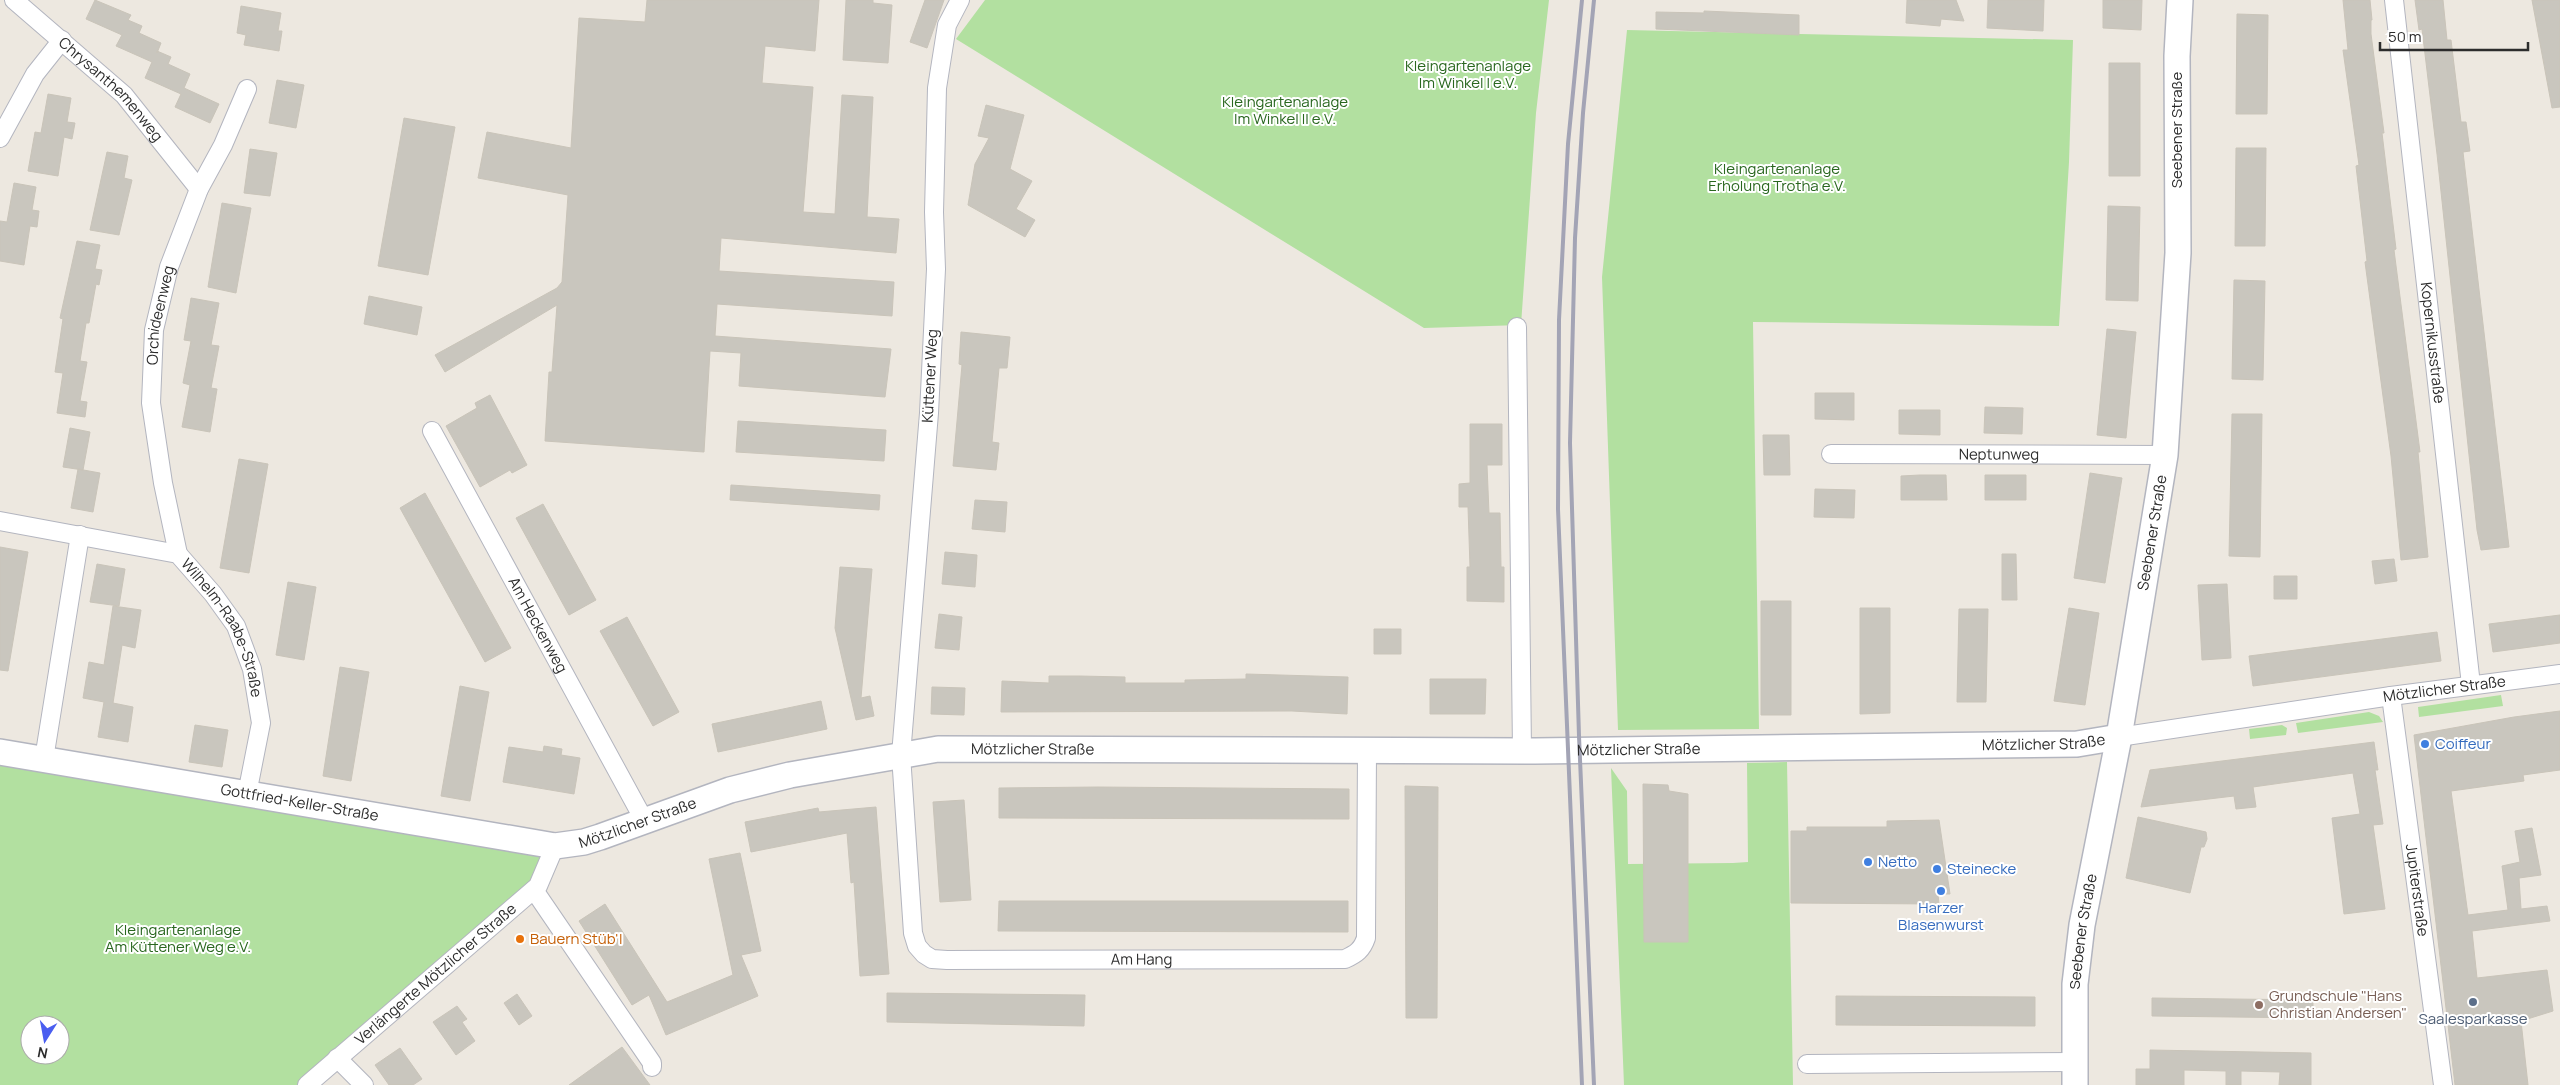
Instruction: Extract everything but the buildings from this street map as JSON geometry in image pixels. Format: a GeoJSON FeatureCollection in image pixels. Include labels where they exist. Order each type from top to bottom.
{"type":"FeatureCollection","features":[{"type":"Feature","properties":{"kind":"street","name":"Chrysanthemenweg"},"geometry":{"type":"LineString","coordinates":[[14,0],[124,95],[199,189]]}},
{"type":"Feature","properties":{"kind":"street","name":"Küttener Weg"},"geometry":{"type":"LineString","coordinates":[[901,755],[928,413],[935,298],[934,212],[937,88],[947,25],[960,0]]}},
{"type":"Feature","properties":{"kind":"street","name":"Seebener Straße"},"geometry":{"type":"LineString","coordinates":[[1807,1064],[2075,1073],[2075,984],[2082,924],[2119,737],[2165,455],[2178,253],[2177,56],[2180,0]]}},
{"type":"Feature","properties":{"kind":"street","name":"Kopernikusstraße"},"geometry":{"type":"LineString","coordinates":[[2394,0],[2472,685]]}},
{"type":"Feature","properties":{"kind":"street"},"geometry":{"type":"LineString","coordinates":[[0,138],[35,74],[62,40]]}},
{"type":"Feature","properties":{"kind":"street","name":"Orchideenweg"},"geometry":{"type":"LineString","coordinates":[[178,554],[163,483],[151,403],[154,330],[169,266],[199,189],[223,144],[247,89]]}},
{"type":"Feature","properties":{"kind":"street"},"geometry":{"type":"LineString","coordinates":[[1517,327],[1522,751]]}},
{"type":"Feature","properties":{"kind":"street","name":"Am Heckenweg"},"geometry":{"type":"LineString","coordinates":[[432,431],[644,820]]}},
{"type":"Feature","properties":{"kind":"street","name":"Neptunweg"},"geometry":{"type":"LineString","coordinates":[[1831,454],[2165,455]]}},
{"type":"Feature","properties":{"kind":"street","name":"Wilhelm-Raabe-Straße"},"geometry":{"type":"LineString","coordinates":[[0,521],[178,554],[236,626],[252,669],[261,723],[248,794]]}},
{"type":"Feature","properties":{"kind":"street"},"geometry":{"type":"LineString","coordinates":[[44,759],[80,535]]}},
{"type":"Feature","properties":{"kind":"street","name":"Mötzlicher Straße"},"geometry":{"type":"LineString","coordinates":[[555,846],[584,842],[730,790],[790,775],[901,755],[948,749],[1522,751],[2077,744],[2391,696],[2560,674]]}},
{"type":"Feature","properties":{"kind":"street","name":"Jupiterstraße"},"geometry":{"type":"LineString","coordinates":[[2391,696],[2443,1085]]}},
{"type":"Feature","properties":{"kind":"street","name":"Am Hang"},"geometry":{"type":"LineString","coordinates":[[901,755],[913,933],[917,946],[932,959],[1124,961],[1345,959],[1357,954],[1363,947],[1366,938],[1367,749]]}},
{"type":"Feature","properties":{"kind":"street","name":"Gottfried-Keller-Straße"},"geometry":{"type":"LineString","coordinates":[[0,752],[555,846]]}},
{"type":"Feature","properties":{"kind":"street","name":"Verlängerte Mötzlicher Straße"},"geometry":{"type":"LineString","coordinates":[[307,1085],[534,890],[543,878],[555,846]]}},
{"type":"Feature","properties":{"kind":"street"},"geometry":{"type":"LineString","coordinates":[[534,890],[652,1063],[652,1067]]}},
{"type":"Feature","properties":{"kind":"street"},"geometry":{"type":"LineString","coordinates":[[337,1058],[364,1085]]}},
{"type":"Feature","properties":{"kind":"green space","name":"Kleingartenanlage Im Winkel II e.V."},"geometry":{"type":"Polygon","coordinates":[[[985,0],[1549,0],[1536,113],[1521,325],[1424,328],[956,39],[985,0]]]}},
{"type":"Feature","properties":{"kind":"green space","name":"Kleingartenanlage Erholung Trotha e.V."},"geometry":{"type":"Polygon","coordinates":[[[1627,30],[2073,40],[2069,162],[2059,326],[1753,322],[1759,729],[1618,730],[1602,277],[1627,30]]]}},
{"type":"Feature","properties":{"kind":"green space"},"geometry":{"type":"Polygon","coordinates":[[[2501,695],[2503,706],[2419,717],[2418,707],[2501,695]]]}},
{"type":"Feature","properties":{"kind":"green space"},"geometry":{"type":"Polygon","coordinates":[[[2369,712],[2379,716],[2383,722],[2298,733],[2296,723],[2369,712]]]}},
{"type":"Feature","properties":{"kind":"green space"},"geometry":{"type":"Polygon","coordinates":[[[2282,725],[2287,728],[2286,735],[2250,739],[2249,729],[2282,725]]]}},
{"type":"Feature","properties":{"kind":"green space","name":"Kleingartenanlage Am Küttener Weg e.V."},"geometry":{"type":"Polygon","coordinates":[[[0,760],[545,852],[533,881],[297,1085],[0,1085],[0,760]]]}},
{"type":"Feature","properties":{"kind":"green space"},"geometry":{"type":"Polygon","coordinates":[[[1787,762],[1793,1085],[1624,1085],[1611,768],[1627,791],[1628,864],[1733,863],[1748,862],[1747,763],[1787,762]]]}},
{"type":"Feature","properties":{"kind":"railway"},"geometry":{"type":"LineString","coordinates":[[1582,0],[1568,144],[1559,320],[1558,509],[1582,1085]]}},
{"type":"Feature","properties":{"kind":"railway"},"geometry":{"type":"LineString","coordinates":[[1594,0],[1583,113],[1575,238],[1570,443],[1579,736],[1594,1085]]}},
{"type":"Feature","properties":{"kind":"place","name":"Coiffeur"},"geometry":{"type":"Point","coordinates":[2425,744]}},
{"type":"Feature","properties":{"kind":"place","name":"Netto"},"geometry":{"type":"Point","coordinates":[1868,862]}},
{"type":"Feature","properties":{"kind":"place","name":"Steinecke"},"geometry":{"type":"Point","coordinates":[1937,869]}},
{"type":"Feature","properties":{"kind":"place","name":"Harzer Blasenwurst"},"geometry":{"type":"Point","coordinates":[1941,891]}},
{"type":"Feature","properties":{"kind":"place","name":"Bauern Stüb'l"},"geometry":{"type":"Point","coordinates":[520,939]}},
{"type":"Feature","properties":{"kind":"place","name":"Saalesparkasse"},"geometry":{"type":"Point","coordinates":[2473,1002]}},
{"type":"Feature","properties":{"kind":"place","name":"Grundschule \"Hans Christian Andersen\""},"geometry":{"type":"Point","coordinates":[2259,1005]}},
{"type":"Feature","properties":{"kind":"park label","name":"Kleingartenanlage Im Winkel I e.V."},"geometry":{"type":"Point","coordinates":[1468,74]}}]}
